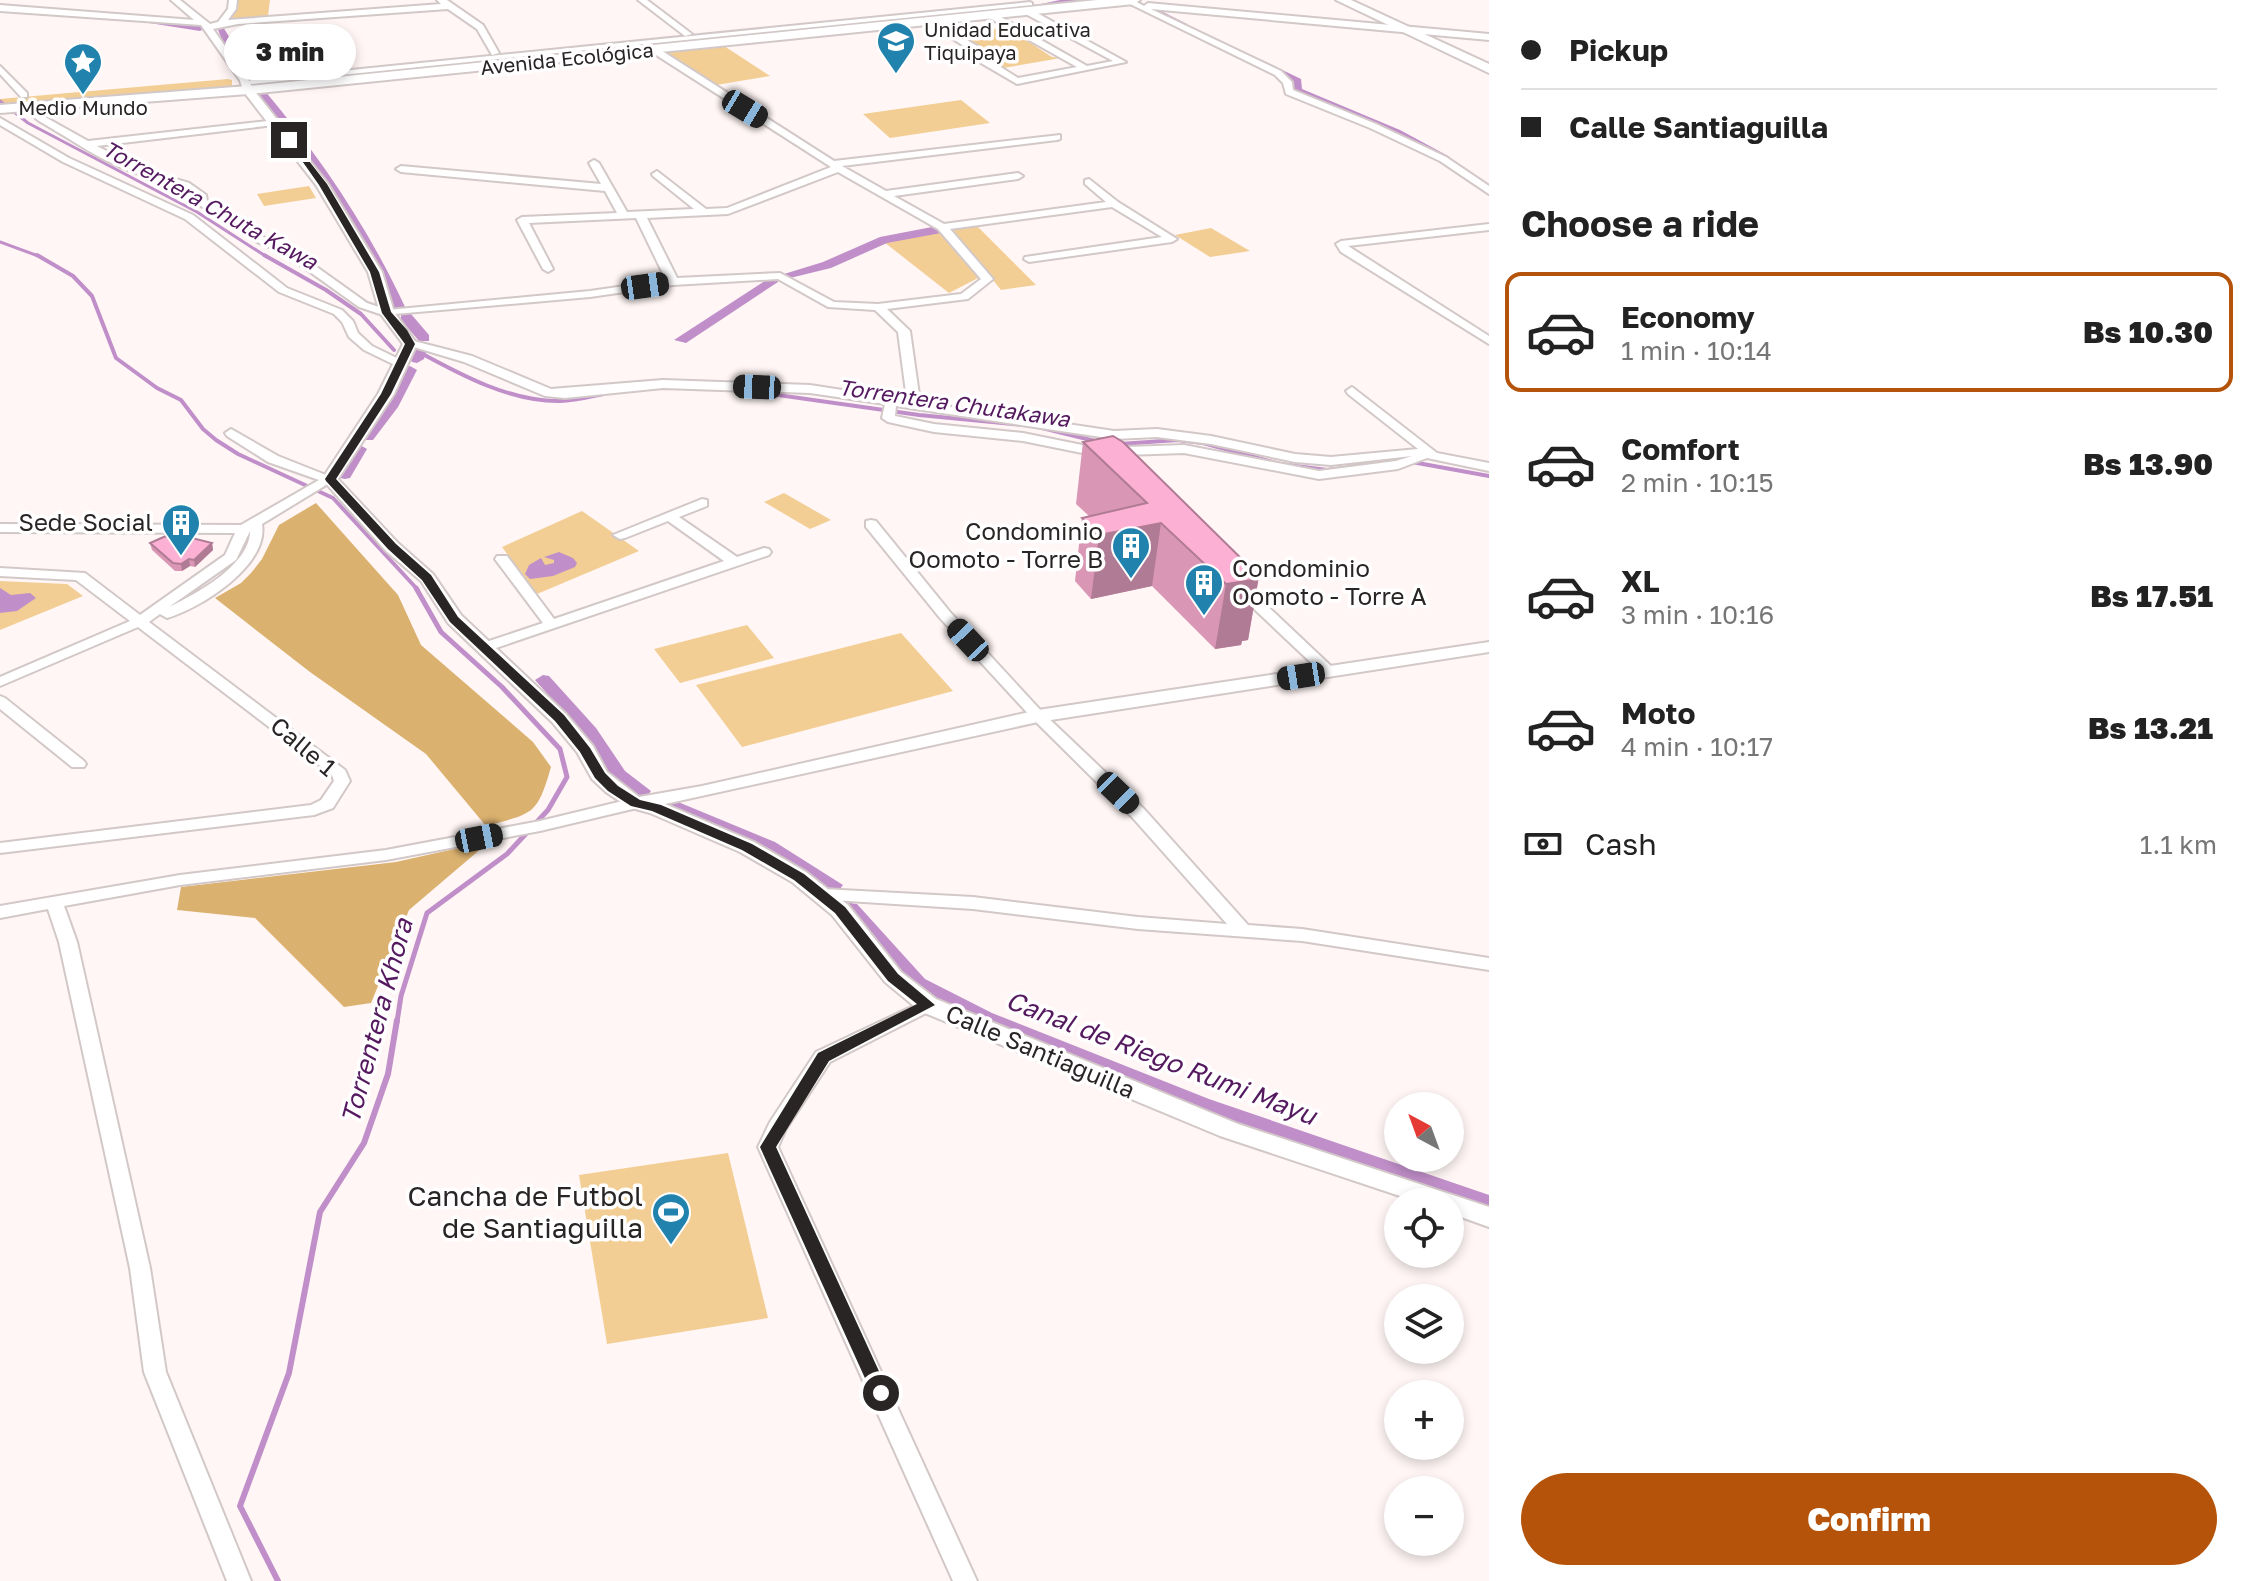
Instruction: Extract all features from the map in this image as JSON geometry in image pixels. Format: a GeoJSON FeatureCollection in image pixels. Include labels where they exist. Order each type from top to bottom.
{"type":"FeatureCollection","features":[{"type":"Feature","properties":{"kind":"main road","name":"Avenida Ecológica"},"geometry":{"type":"LineString","coordinates":[[0,109],[19,100],[656,51],[930,22],[1057,0]]}},
{"type":"Feature","properties":{"kind":"main road"},"geometry":{"type":"LineString","coordinates":[[1342,0],[1489,69]]}},
{"type":"Feature","properties":{"kind":"main road","name":"Avenida Ecológica"},"geometry":{"type":"LineString","coordinates":[[247,83],[495,53],[688,34],[1028,5],[1132,2]]}},
{"type":"Feature","properties":{"kind":"street"},"geometry":{"type":"LineString","coordinates":[[175,0],[206,25],[322,184],[375,272],[387,313],[404,332],[405,354],[386,394],[328,481],[249,526]]}},
{"type":"Feature","properties":{"kind":"street"},"geometry":{"type":"LineString","coordinates":[[221,24],[232,9],[233,0]]}},
{"type":"Feature","properties":{"kind":"street"},"geometry":{"type":"LineString","coordinates":[[642,0],[688,34]]}},
{"type":"Feature","properties":{"kind":"street"},"geometry":{"type":"LineString","coordinates":[[1132,2],[1392,30],[1489,37]]}},
{"type":"Feature","properties":{"kind":"street"},"geometry":{"type":"LineString","coordinates":[[1132,2],[1278,73],[1287,82],[1289,92],[1443,159],[1489,191]]}},
{"type":"Feature","properties":{"kind":"street"},"geometry":{"type":"LineString","coordinates":[[0,8],[206,25],[445,3],[480,27],[495,53]]}},
{"type":"Feature","properties":{"kind":"street"},"geometry":{"type":"LineString","coordinates":[[247,83],[1028,5],[1122,62],[1017,81],[984,61],[979,51],[930,22]]}},
{"type":"Feature","properties":{"kind":"street"},"geometry":{"type":"LineString","coordinates":[[989,14],[1086,69]]}},
{"type":"Feature","properties":{"kind":"street"},"geometry":{"type":"LineString","coordinates":[[912,24],[940,41]]}},
{"type":"Feature","properties":{"kind":"street"},"geometry":{"type":"LineString","coordinates":[[0,69],[19,100],[34,113],[141,173],[162,176],[197,192],[202,202],[228,220],[289,252],[363,305],[387,313],[590,294],[673,282],[780,276],[832,305],[878,307],[964,297],[987,279],[942,227],[835,166],[656,51]]}},
{"type":"Feature","properties":{"kind":"street"},"geometry":{"type":"LineString","coordinates":[[0,121],[66,160],[189,217],[283,290],[338,312],[347,321],[353,335],[368,348],[468,359],[547,398],[663,384],[810,389],[1114,435],[1157,433],[1211,440],[1295,458],[1331,461],[1390,452],[1432,454],[1489,467]]}},
{"type":"Feature","properties":{"kind":"street"},"geometry":{"type":"LineString","coordinates":[[88,144],[274,122]]}},
{"type":"Feature","properties":{"kind":"street"},"geometry":{"type":"LineString","coordinates":[[548,269],[522,220],[728,211],[835,166],[1057,137]]}},
{"type":"Feature","properties":{"kind":"street"},"geometry":{"type":"LineString","coordinates":[[594,163],[624,216]]}},
{"type":"Feature","properties":{"kind":"street"},"geometry":{"type":"LineString","coordinates":[[401,169],[608,188]]}},
{"type":"Feature","properties":{"kind":"street"},"geometry":{"type":"LineString","coordinates":[[657,174],[705,213]]}},
{"type":"Feature","properties":{"kind":"street"},"geometry":{"type":"LineString","coordinates":[[883,194],[1018,176]]}},
{"type":"Feature","properties":{"kind":"street"},"geometry":{"type":"LineString","coordinates":[[1029,259],[1172,239],[1114,204],[1089,182]]}},
{"type":"Feature","properties":{"kind":"street"},"geometry":{"type":"LineString","coordinates":[[942,227],[1114,204]]}},
{"type":"Feature","properties":{"kind":"street"},"geometry":{"type":"LineString","coordinates":[[641,217],[673,282]]}},
{"type":"Feature","properties":{"kind":"street"},"geometry":{"type":"LineString","coordinates":[[1489,227],[1341,244],[1345,250],[1489,341]]}},
{"type":"Feature","properties":{"kind":"street"},"geometry":{"type":"LineString","coordinates":[[878,307],[904,331],[914,406]]}},
{"type":"Feature","properties":{"kind":"street"},"geometry":{"type":"LineString","coordinates":[[1352,391],[1432,454]]}},
{"type":"Feature","properties":{"kind":"street"},"geometry":{"type":"LineString","coordinates":[[891,402],[888,418],[901,422],[1023,437],[1097,452],[1184,449],[1319,475],[1398,465],[1432,454]]}},
{"type":"Feature","properties":{"kind":"street"},"geometry":{"type":"LineString","coordinates":[[231,433],[273,459],[328,481]]}},
{"type":"Feature","properties":{"kind":"street"},"geometry":{"type":"LineString","coordinates":[[1097,452],[1109,463]]}},
{"type":"Feature","properties":{"kind":"street","name":"Calle Santiaguilla"},"geometry":{"type":"LineString","coordinates":[[328,481],[427,578],[454,619],[559,718],[586,750],[599,775],[635,803],[656,808],[776,862],[823,895],[855,925],[893,977],[928,1005],[1229,1130],[1403,1188]]}},
{"type":"Feature","properties":{"kind":"street"},"geometry":{"type":"LineString","coordinates":[[620,535],[702,503]]}},
{"type":"Feature","properties":{"kind":"street"},"geometry":{"type":"LineString","coordinates":[[669,516],[735,562]]}},
{"type":"Feature","properties":{"kind":"street"},"geometry":{"type":"LineString","coordinates":[[871,524],[945,615],[1038,716],[1138,813],[1242,930]]}},
{"type":"Feature","properties":{"kind":"street"},"geometry":{"type":"LineString","coordinates":[[0,528],[249,526],[259,531],[257,542],[242,565],[192,593],[170,613],[141,621],[0,682]]}},
{"type":"Feature","properties":{"kind":"street"},"geometry":{"type":"LineString","coordinates":[[485,647],[764,552]]}},
{"type":"Feature","properties":{"kind":"street"},"geometry":{"type":"LineString","coordinates":[[502,559],[551,624]]}},
{"type":"Feature","properties":{"kind":"street","name":"Calle 1"},"geometry":{"type":"LineString","coordinates":[[0,572],[80,576],[339,773],[342,781],[327,804],[314,810],[0,848]]}},
{"type":"Feature","properties":{"kind":"street"},"geometry":{"type":"LineString","coordinates":[[1224,573],[1328,671]]}},
{"type":"Feature","properties":{"kind":"street"},"geometry":{"type":"LineString","coordinates":[[0,912],[180,880],[386,855],[702,792],[1038,716],[1489,647]]}},
{"type":"Feature","properties":{"kind":"street"},"geometry":{"type":"LineString","coordinates":[[0,701],[78,764]]}},
{"type":"Feature","properties":{"kind":"street"},"geometry":{"type":"LineString","coordinates":[[823,895],[973,903],[1138,923],[1302,935],[1489,964]]}},
{"type":"Feature","properties":{"kind":"street"},"geometry":{"type":"LineString","coordinates":[[54,902],[68,942],[140,1268],[155,1372],[239,1581]]}},
{"type":"Feature","properties":{"kind":"street"},"geometry":{"type":"LineString","coordinates":[[928,1005],[823,1057],[768,1147],[965,1581]]}},
{"type":"Feature","properties":{"kind":"street","name":"Calle Santiaguilla"},"geometry":{"type":"LineString","coordinates":[[1464,1208],[1489,1217]]}},
{"type":"Feature","properties":{"kind":"shaded area"},"geometry":{"type":"Polygon","coordinates":[[[236,0],[270,0],[268,16],[228,20],[236,0]]]}},
{"type":"Feature","properties":{"kind":"shaded area"},"geometry":{"type":"Polygon","coordinates":[[[1006,27],[1052,57],[1061,58],[1003,68],[991,61],[984,51],[958,36],[1006,27]]]}},
{"type":"Feature","properties":{"kind":"shaded area"},"geometry":{"type":"Polygon","coordinates":[[[724,46],[770,76],[716,85],[666,53],[724,46]]]}},
{"type":"Feature","properties":{"kind":"shaded area"},"geometry":{"type":"Polygon","coordinates":[[[232,80],[232,86],[0,107],[0,99],[232,80]]]}},
{"type":"Feature","properties":{"kind":"shaded area"},"geometry":{"type":"Polygon","coordinates":[[[961,100],[990,123],[890,138],[863,114],[961,100]]]}},
{"type":"Feature","properties":{"kind":"shaded area"},"geometry":{"type":"Polygon","coordinates":[[[309,186],[316,198],[264,206],[257,194],[309,186]]]}},
{"type":"Feature","properties":{"kind":"shaded area"},"geometry":{"type":"Polygon","coordinates":[[[977,226],[1036,285],[1001,290],[953,230],[977,226]]]}},
{"type":"Feature","properties":{"kind":"shaded area"},"geometry":{"type":"Polygon","coordinates":[[[1211,228],[1250,251],[1210,257],[1175,235],[1211,228]]]}},
{"type":"Feature","properties":{"kind":"shaded area"},"geometry":{"type":"Polygon","coordinates":[[[941,231],[980,277],[949,293],[884,242],[941,231]]]}},
{"type":"Feature","properties":{"kind":"shaded area"},"geometry":{"type":"Polygon","coordinates":[[[784,493],[831,520],[810,529],[764,502],[784,493]]]}},
{"type":"Feature","properties":{"kind":"shaded area"},"geometry":{"type":"Polygon","coordinates":[[[316,503],[398,595],[421,645],[533,742],[551,767],[537,804],[524,815],[486,826],[426,754],[310,672],[215,598],[241,583],[251,573],[262,559],[279,525],[316,503]]]}},
{"type":"Feature","properties":{"kind":"shaded area"},"geometry":{"type":"Polygon","coordinates":[[[582,511],[639,551],[537,594],[502,547],[582,511]]]}},
{"type":"Feature","properties":{"kind":"shaded area"},"geometry":{"type":"Polygon","coordinates":[[[559,552],[573,558],[577,563],[575,567],[553,576],[530,579],[525,574],[529,565],[541,558],[545,565],[554,563],[554,560],[544,557],[559,552]]]}},
{"type":"Feature","properties":{"kind":"shaded area"},"geometry":{"type":"Polygon","coordinates":[[[0,581],[67,584],[83,596],[0,630],[0,581]]]}},
{"type":"Feature","properties":{"kind":"shaded area"},"geometry":{"type":"Polygon","coordinates":[[[0,588],[11,595],[30,593],[36,598],[17,611],[0,613],[0,588]]]}},
{"type":"Feature","properties":{"kind":"shaded area"},"geometry":{"type":"Polygon","coordinates":[[[747,625],[774,658],[680,683],[654,649],[747,625]]]}},
{"type":"Feature","properties":{"kind":"shaded area"},"geometry":{"type":"Polygon","coordinates":[[[901,633],[953,691],[742,747],[696,685],[901,633]]]}},
{"type":"Feature","properties":{"kind":"shaded area"},"geometry":{"type":"Polygon","coordinates":[[[490,841],[409,910],[371,1003],[344,1007],[255,918],[177,910],[181,887],[396,862],[490,841]]]}},
{"type":"Feature","properties":{"kind":"shaded area","name":"Cancha de Futbol de Santiaguilla"},"geometry":{"type":"Polygon","coordinates":[[[728,1153],[768,1318],[607,1344],[579,1175],[728,1153]]]}},
{"type":"Feature","properties":{"kind":"building"},"geometry":{"type":"Polygon","coordinates":[[[1113,436],[1123,442],[1259,576],[1250,578],[1253,580],[1226,584],[1161,523],[1099,535],[1082,518],[1147,503],[1083,442],[1113,436]]]}},
{"type":"Feature","properties":{"kind":"building"},"geometry":{"type":"Polygon","coordinates":[[[166,536],[176,543],[192,538],[212,543],[194,560],[173,563],[150,543],[166,536]]]}},
{"type":"Feature","properties":{"kind":"waterway"},"geometry":{"type":"LineString","coordinates":[[1046,4],[1094,0]]}},
{"type":"Feature","properties":{"kind":"waterway"},"geometry":{"type":"LineString","coordinates":[[848,25],[1018,6]]}},
{"type":"Feature","properties":{"kind":"waterway"},"geometry":{"type":"LineString","coordinates":[[1148,8],[1182,24]]}},
{"type":"Feature","properties":{"kind":"waterway"},"geometry":{"type":"LineString","coordinates":[[146,20],[200,28]]}},
{"type":"Feature","properties":{"kind":"waterway"},"geometry":{"type":"LineString","coordinates":[[219,27],[229,45],[227,49],[239,54],[238,60],[246,69],[259,72]]}},
{"type":"Feature","properties":{"kind":"waterway"},"geometry":{"type":"LineString","coordinates":[[1262,63],[1297,81],[1297,91],[1396,132],[1444,157]]}},
{"type":"Feature","properties":{"kind":"waterway","name":"Canal de Riego Rumi Mayu"},"geometry":{"type":"LineString","coordinates":[[261,93],[339,195],[372,250],[400,309]]}},
{"type":"Feature","properties":{"kind":"waterway","name":"Torrentera Chuta Kawa"},"geometry":{"type":"LineString","coordinates":[[0,101],[28,123],[197,212],[267,257]]}},
{"type":"Feature","properties":{"kind":"waterway"},"geometry":{"type":"LineString","coordinates":[[790,274],[827,265],[884,240],[937,230]]}},
{"type":"Feature","properties":{"kind":"waterway","name":"Torrentera Khora"},"geometry":{"type":"LineString","coordinates":[[0,242],[39,256]]}},
{"type":"Feature","properties":{"kind":"waterway","name":"Torrentera Chuta Kawa"},"geometry":{"type":"LineString","coordinates":[[264,255],[361,314],[394,350]]}},
{"type":"Feature","properties":{"kind":"waterway","name":"Torrentera Khora"},"geometry":{"type":"LineString","coordinates":[[39,256],[73,276],[92,296],[116,358],[157,388],[181,400],[203,429],[216,440],[238,454],[333,498],[418,590]]}},
{"type":"Feature","properties":{"kind":"waterway"},"geometry":{"type":"LineString","coordinates":[[681,340],[774,279]]}},
{"type":"Feature","properties":{"kind":"waterway","name":"Canal de Riego Rumi Mayu"},"geometry":{"type":"LineString","coordinates":[[406,317],[424,338]]}},
{"type":"Feature","properties":{"kind":"waterway","name":"Torrentera Chutakawa"},"geometry":{"type":"LineString","coordinates":[[417,359],[421,347]]}},
{"type":"Feature","properties":{"kind":"waterway","name":"Torrentera Chutakawa"},"geometry":{"type":"LineString","coordinates":[[419,352],[469,378],[523,397],[565,401],[603,394]]}},
{"type":"Feature","properties":{"kind":"waterway","name":"Canal de Riego Rumi Mayu"},"geometry":{"type":"LineString","coordinates":[[368,437],[391,407],[410,370]]}},
{"type":"Feature","properties":{"kind":"waterway","name":"Torrentera Chutakawa"},"geometry":{"type":"LineString","coordinates":[[749,391],[919,415],[1034,426],[1095,441]]}},
{"type":"Feature","properties":{"kind":"waterway","name":"Torrentera Chutakawa"},"geometry":{"type":"LineString","coordinates":[[1120,444],[1177,440],[1203,443],[1280,464],[1327,470],[1402,461]]}},
{"type":"Feature","properties":{"kind":"waterway","name":"Canal de Riego Rumi Mayu"},"geometry":{"type":"LineString","coordinates":[[345,475],[360,449]]}},
{"type":"Feature","properties":{"kind":"waterway","name":"Torrentera Chutakawa"},"geometry":{"type":"LineString","coordinates":[[1412,462],[1489,476]]}},
{"type":"Feature","properties":{"kind":"waterway","name":"Torrentera Khora"},"geometry":{"type":"LineString","coordinates":[[397,1022],[401,996],[427,913],[507,854],[548,810],[567,777],[560,749],[502,687],[441,632],[416,588]]}},
{"type":"Feature","properties":{"kind":"waterway","name":"Canal de Riego Rumi Mayu"},"geometry":{"type":"LineString","coordinates":[[543,680],[590,732],[619,775],[642,791]]}},
{"type":"Feature","properties":{"kind":"waterway","name":"Canal de Riego Rumi Mayu"},"geometry":{"type":"LineString","coordinates":[[666,803],[768,846],[833,885]]}},
{"type":"Feature","properties":{"kind":"waterway","name":"Canal de Riego Rumi Mayu"},"geometry":{"type":"LineString","coordinates":[[850,909],[918,984],[985,1018],[1201,1105],[1489,1204]]}},
{"type":"Feature","properties":{"kind":"waterway","name":"Torrentera Khora"},"geometry":{"type":"LineString","coordinates":[[278,1581],[240,1506],[289,1373],[320,1212],[364,1143],[388,1074],[397,1020]]}},
{"type":"Feature","properties":{"kind":"place","name":"Unidad Educativa Tiquipaya"},"geometry":{"type":"Point","coordinates":[896,75]}},
{"type":"Feature","properties":{"kind":"place","name":"Medio Mundo"},"geometry":{"type":"Point","coordinates":[83,96]}},
{"type":"Feature","properties":{"kind":"place","name":"Sede Social"},"geometry":{"type":"Point","coordinates":[181,557]}},
{"type":"Feature","properties":{"kind":"place","name":"Condominio Oomoto - Torre B"},"geometry":{"type":"Point","coordinates":[1131,580]}},
{"type":"Feature","properties":{"kind":"place","name":"Condominio Oomoto - Torre A"},"geometry":{"type":"Point","coordinates":[1204,617]}},
{"type":"Feature","properties":{"kind":"place","name":"Cancha de Futbol de Santiaguilla"},"geometry":{"type":"Point","coordinates":[671,1246]}},
{"type":"Feature","properties":{"kind":"route"},"geometry":{"type":"LineString","coordinates":[[289,140],[322,184],[375,272],[387,313],[410,344],[386,394],[330,479],[392,547],[427,578],[454,619],[559,718],[586,750],[599,775],[613,788],[635,803],[656,808],[747,847],[799,877],[840,910],[855,925],[893,977],[928,1005],[823,1057],[777,1127],[768,1147],[881,1393]]}}]}
